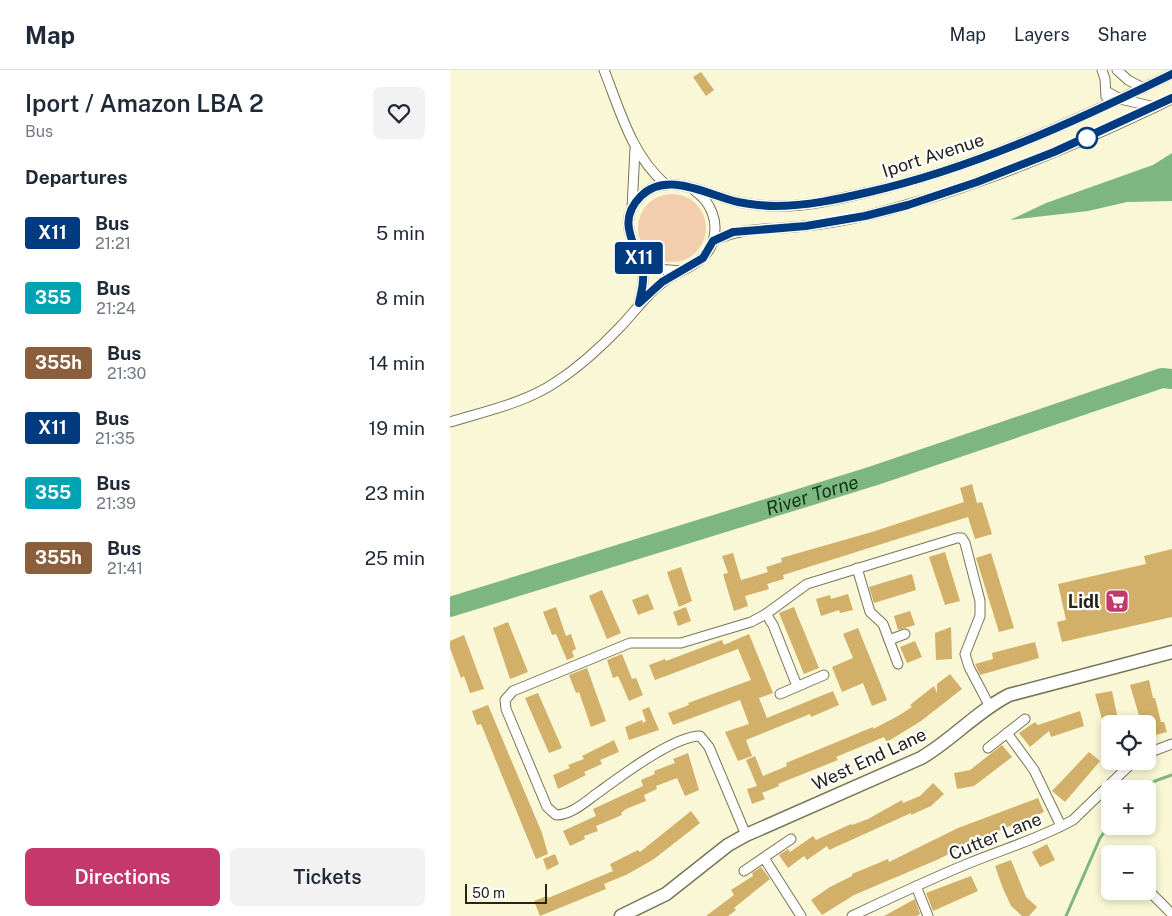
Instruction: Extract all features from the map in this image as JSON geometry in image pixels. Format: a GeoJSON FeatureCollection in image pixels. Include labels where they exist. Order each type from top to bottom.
{"type":"FeatureCollection","features":[{"type":"Feature","properties":{"kind":"street"},"geometry":{"type":"LineString","coordinates":[[604,70],[635,149],[651,172],[664,184],[642,196],[632,208]]}},
{"type":"Feature","properties":{"kind":"street"},"geometry":{"type":"LineString","coordinates":[[1102,70],[1106,92],[1102,107]]}},
{"type":"Feature","properties":{"kind":"street"},"geometry":{"type":"LineString","coordinates":[[1117,70],[1128,80],[1143,88]]}},
{"type":"Feature","properties":{"kind":"street","name":"Iport Avenue"},"geometry":{"type":"LineString","coordinates":[[664,184],[691,188],[739,202],[775,206],[808,204],[853,196],[906,184],[1022,142],[1172,74]]}},
{"type":"Feature","properties":{"kind":"street"},"geometry":{"type":"LineString","coordinates":[[1106,92],[1120,99],[1156,107]]}},
{"type":"Feature","properties":{"kind":"street"},"geometry":{"type":"LineString","coordinates":[[713,241],[733,232],[806,226],[865,216],[908,205],[977,182],[1054,152],[1156,107],[1172,98]]}},
{"type":"Feature","properties":{"kind":"street"},"geometry":{"type":"LineString","coordinates":[[635,149],[632,208],[628,222],[630,238],[637,254],[644,283],[639,303]]}},
{"type":"Feature","properties":{"kind":"street"},"geometry":{"type":"LineString","coordinates":[[450,422],[519,401],[556,382],[594,352],[621,326],[639,303],[662,282],[703,258],[713,241],[716,224],[711,208],[702,196],[691,188]]}},
{"type":"Feature","properties":{"kind":"street"},"geometry":{"type":"LineString","coordinates":[[637,254],[647,263],[658,269],[681,271]]}},
{"type":"Feature","properties":{"kind":"street"},"geometry":{"type":"LineString","coordinates":[[746,835],[708,746],[700,736],[690,736],[666,747],[582,805],[564,815],[556,815],[547,807],[506,709],[505,700],[513,691],[630,643],[681,643],[750,622],[766,614],[807,584],[957,538],[963,539],[980,601],[980,616],[965,654],[968,667],[989,706]]}},
{"type":"Feature","properties":{"kind":"street"},"geometry":{"type":"LineString","coordinates":[[857,568],[870,612],[883,624],[898,664]]}},
{"type":"Feature","properties":{"kind":"street"},"geometry":{"type":"LineString","coordinates":[[766,614],[773,625],[797,686]]}},
{"type":"Feature","properties":{"kind":"street"},"geometry":{"type":"LineString","coordinates":[[889,640],[905,634]]}},
{"type":"Feature","properties":{"kind":"street","name":"West End Lane"},"geometry":{"type":"LineString","coordinates":[[620,916],[666,894],[728,845],[746,835],[935,750],[989,706],[1024,690],[1172,652]]}},
{"type":"Feature","properties":{"kind":"street"},"geometry":{"type":"LineString","coordinates":[[780,694],[824,675]]}},
{"type":"Feature","properties":{"kind":"street"},"geometry":{"type":"LineString","coordinates":[[988,748],[1025,719]]}},
{"type":"Feature","properties":{"kind":"street"},"geometry":{"type":"LineString","coordinates":[[1007,733],[1034,770],[1061,826]]}},
{"type":"Feature","properties":{"kind":"street"},"geometry":{"type":"LineString","coordinates":[[1156,750],[1172,744]]}},
{"type":"Feature","properties":{"kind":"street","name":"Cutter Lane"},"geometry":{"type":"LineString","coordinates":[[852,916],[969,863],[1027,843],[1073,820],[1125,770]]}},
{"type":"Feature","properties":{"kind":"street"},"geometry":{"type":"LineString","coordinates":[[744,871],[791,839]]}},
{"type":"Feature","properties":{"kind":"street"},"geometry":{"type":"LineString","coordinates":[[764,858],[801,916]]}},
{"type":"Feature","properties":{"kind":"street"},"geometry":{"type":"LineString","coordinates":[[916,886],[928,916]]}},
{"type":"Feature","properties":{"kind":"street"},"geometry":{"type":"LineString","coordinates":[[1156,898],[1172,914]]}},
{"type":"Feature","properties":{"kind":"shaded area"},"geometry":{"type":"Polygon","coordinates":[[[1172,153],[1172,201],[1127,202],[1088,211],[1010,220],[1046,203],[1153,165],[1172,153]]]}},
{"type":"Feature","properties":{"kind":"shaded area"},"geometry":{"type":"Polygon","coordinates":[[[672,194],[685,197],[696,204],[703,215],[706,228],[703,241],[696,252],[685,259],[672,262],[659,259],[648,252],[641,241],[638,228],[641,215],[648,204],[659,197],[672,194]]]}},
{"type":"Feature","properties":{"kind":"building"},"geometry":{"type":"Polygon","coordinates":[[[701,72],[714,90],[706,96],[693,77],[701,72]]]}},
{"type":"Feature","properties":{"kind":"building"},"geometry":{"type":"Polygon","coordinates":[[[972,484],[977,503],[982,502],[992,534],[975,539],[968,517],[783,575],[784,579],[767,584],[769,589],[745,596],[748,606],[734,611],[723,574],[728,573],[722,556],[733,553],[741,580],[768,572],[766,567],[782,562],[781,558],[872,532],[964,502],[960,488],[972,484]]]}},
{"type":"Feature","properties":{"kind":"building","name":"Lidl"},"geometry":{"type":"Polygon","coordinates":[[[1172,549],[1172,617],[1062,642],[1057,622],[1066,620],[1058,584],[1146,564],[1144,556],[1172,549]]]}},
{"type":"Feature","properties":{"kind":"building"},"geometry":{"type":"Polygon","coordinates":[[[945,552],[960,601],[945,605],[929,557],[945,552]]]}},
{"type":"Feature","properties":{"kind":"building"},"geometry":{"type":"Polygon","coordinates":[[[991,553],[1014,628],[999,632],[976,558],[991,553]]]}},
{"type":"Feature","properties":{"kind":"building"},"geometry":{"type":"Polygon","coordinates":[[[681,567],[692,601],[679,607],[667,572],[681,567]]]}},
{"type":"Feature","properties":{"kind":"building"},"geometry":{"type":"Polygon","coordinates":[[[912,574],[916,590],[874,603],[869,587],[912,574]]]}},
{"type":"Feature","properties":{"kind":"building"},"geometry":{"type":"Polygon","coordinates":[[[602,590],[621,633],[607,639],[589,596],[602,590]]]}},
{"type":"Feature","properties":{"kind":"building"},"geometry":{"type":"Polygon","coordinates":[[[648,594],[654,609],[638,615],[632,600],[648,594]]]}},
{"type":"Feature","properties":{"kind":"building"},"geometry":{"type":"Polygon","coordinates":[[[848,594],[853,610],[840,613],[839,610],[821,616],[816,599],[830,595],[831,599],[848,594]]]}},
{"type":"Feature","properties":{"kind":"building"},"geometry":{"type":"Polygon","coordinates":[[[556,607],[566,636],[571,634],[576,649],[572,651],[574,657],[567,660],[556,634],[552,635],[543,612],[556,607]]]}},
{"type":"Feature","properties":{"kind":"building"},"geometry":{"type":"Polygon","coordinates":[[[686,607],[691,621],[678,626],[673,612],[686,607]]]}},
{"type":"Feature","properties":{"kind":"building"},"geometry":{"type":"Polygon","coordinates":[[[794,607],[819,668],[804,674],[779,613],[794,607]]]}},
{"type":"Feature","properties":{"kind":"building"},"geometry":{"type":"Polygon","coordinates":[[[910,611],[915,625],[898,630],[894,616],[910,611]]]}},
{"type":"Feature","properties":{"kind":"building"},"geometry":{"type":"Polygon","coordinates":[[[508,622],[528,672],[510,679],[493,628],[508,622]]]}},
{"type":"Feature","properties":{"kind":"building"},"geometry":{"type":"Polygon","coordinates":[[[951,627],[952,659],[936,660],[935,633],[951,627]]]}},
{"type":"Feature","properties":{"kind":"building"},"geometry":{"type":"Polygon","coordinates":[[[858,628],[887,700],[872,706],[863,683],[842,692],[832,667],[853,658],[843,634],[858,628]]]}},
{"type":"Feature","properties":{"kind":"building"},"geometry":{"type":"Polygon","coordinates":[[[749,634],[773,693],[759,698],[767,718],[833,691],[839,705],[811,717],[810,714],[746,740],[752,756],[738,761],[725,732],[749,724],[740,700],[673,725],[668,713],[689,705],[688,703],[751,680],[738,649],[655,680],[649,665],[665,659],[666,661],[722,640],[724,645],[749,634]]]}},
{"type":"Feature","properties":{"kind":"building"},"geometry":{"type":"Polygon","coordinates":[[[464,635],[484,689],[470,693],[464,676],[461,678],[450,648],[450,641],[464,635]]]}},
{"type":"Feature","properties":{"kind":"building"},"geometry":{"type":"Polygon","coordinates":[[[915,641],[922,657],[907,663],[900,647],[915,641]]]}},
{"type":"Feature","properties":{"kind":"building"},"geometry":{"type":"Polygon","coordinates":[[[1035,642],[1039,658],[980,675],[975,664],[993,659],[992,653],[1035,642]]]}},
{"type":"Feature","properties":{"kind":"building"},"geometry":{"type":"Polygon","coordinates":[[[622,654],[632,679],[636,678],[643,695],[629,701],[618,676],[613,678],[607,660],[622,654]]]}},
{"type":"Feature","properties":{"kind":"building"},"geometry":{"type":"Polygon","coordinates":[[[587,668],[606,721],[591,727],[579,692],[576,693],[569,675],[587,668]]]}},
{"type":"Feature","properties":{"kind":"building"},"geometry":{"type":"Polygon","coordinates":[[[950,674],[962,689],[921,721],[887,742],[884,737],[836,757],[838,760],[778,784],[779,786],[762,793],[765,799],[752,804],[747,789],[757,786],[746,760],[755,756],[763,776],[787,766],[786,763],[873,727],[873,729],[898,716],[912,707],[910,705],[934,686],[937,693],[937,684],[950,674]]]}},
{"type":"Feature","properties":{"kind":"building"},"geometry":{"type":"Polygon","coordinates":[[[1149,680],[1161,722],[1164,722],[1167,732],[1156,735],[1156,715],[1139,715],[1130,685],[1149,680]]]}},
{"type":"Feature","properties":{"kind":"building"},"geometry":{"type":"Polygon","coordinates":[[[1112,691],[1117,715],[1101,716],[1095,694],[1112,691]]]}},
{"type":"Feature","properties":{"kind":"building"},"geometry":{"type":"Polygon","coordinates":[[[538,693],[562,748],[549,753],[525,698],[538,693]]]}},
{"type":"Feature","properties":{"kind":"building"},"geometry":{"type":"Polygon","coordinates":[[[488,705],[542,833],[548,854],[536,859],[481,724],[477,725],[472,711],[488,705]]]}},
{"type":"Feature","properties":{"kind":"building"},"geometry":{"type":"Polygon","coordinates":[[[649,707],[659,730],[629,740],[625,727],[642,720],[643,723],[646,721],[642,710],[649,707]]]}},
{"type":"Feature","properties":{"kind":"building"},"geometry":{"type":"Polygon","coordinates":[[[1080,711],[1084,726],[1051,737],[1049,731],[1030,747],[1019,733],[1035,722],[1038,725],[1080,711]]]}},
{"type":"Feature","properties":{"kind":"building"},"geometry":{"type":"Polygon","coordinates":[[[614,740],[619,752],[600,760],[602,764],[584,772],[586,775],[558,789],[553,775],[570,768],[568,765],[584,759],[582,756],[614,740]]]}},
{"type":"Feature","properties":{"kind":"building"},"geometry":{"type":"Polygon","coordinates":[[[1002,745],[1012,757],[974,786],[957,789],[954,773],[970,770],[1002,745]]]}},
{"type":"Feature","properties":{"kind":"building"},"geometry":{"type":"Polygon","coordinates":[[[1089,752],[1100,761],[1065,802],[1052,791],[1089,752]]]}},
{"type":"Feature","properties":{"kind":"building"},"geometry":{"type":"Polygon","coordinates":[[[688,753],[699,790],[685,796],[677,778],[656,786],[657,789],[644,795],[646,801],[626,809],[621,813],[622,815],[596,826],[598,831],[584,836],[585,839],[570,846],[563,831],[596,816],[593,809],[643,786],[641,780],[655,774],[654,771],[675,763],[673,759],[688,753]]]}},
{"type":"Feature","properties":{"kind":"building"},"geometry":{"type":"Polygon","coordinates":[[[933,783],[944,794],[931,806],[829,850],[827,846],[807,860],[804,856],[788,868],[779,855],[788,849],[790,852],[813,836],[816,840],[851,824],[868,819],[902,800],[903,803],[920,796],[933,783]]]}},
{"type":"Feature","properties":{"kind":"building"},"geometry":{"type":"Polygon","coordinates":[[[1038,798],[1044,812],[978,839],[939,859],[854,895],[822,915],[811,900],[830,887],[852,876],[852,874],[888,859],[889,862],[958,828],[1038,798]]]}},
{"type":"Feature","properties":{"kind":"building"},"geometry":{"type":"Polygon","coordinates":[[[691,811],[700,823],[654,859],[628,874],[604,884],[606,889],[540,916],[534,901],[547,896],[548,898],[613,871],[610,864],[638,850],[640,852],[691,811]]]}},
{"type":"Feature","properties":{"kind":"building"},"geometry":{"type":"Polygon","coordinates":[[[1047,844],[1055,860],[1040,867],[1032,852],[1047,844]]]}},
{"type":"Feature","properties":{"kind":"building"},"geometry":{"type":"Polygon","coordinates":[[[555,854],[559,864],[547,870],[543,859],[555,854]]]}},
{"type":"Feature","properties":{"kind":"building"},"geometry":{"type":"Polygon","coordinates":[[[1011,860],[1026,897],[1037,907],[1029,916],[1022,916],[1011,906],[995,866],[1011,860]]]}},
{"type":"Feature","properties":{"kind":"building"},"geometry":{"type":"Polygon","coordinates":[[[761,867],[770,879],[734,908],[736,910],[728,916],[706,916],[734,895],[731,890],[753,876],[752,873],[761,867]]]}},
{"type":"Feature","properties":{"kind":"building"},"geometry":{"type":"Polygon","coordinates":[[[971,876],[978,891],[933,911],[926,893],[971,876]]]}},
{"type":"Feature","properties":{"kind":"building"},"geometry":{"type":"Polygon","coordinates":[[[915,899],[920,914],[917,916],[884,916],[915,899]]]}},
{"type":"Feature","properties":{"kind":"waterway","name":"River Torne"},"geometry":{"type":"LineString","coordinates":[[450,607],[873,476],[1162,378],[1172,379]]}},
{"type":"Feature","properties":{"kind":"waterway"},"geometry":{"type":"LineString","coordinates":[[1156,781],[1172,775]]}},
{"type":"Feature","properties":{"kind":"waterway"},"geometry":{"type":"LineString","coordinates":[[1066,916],[1102,835]]}},
{"type":"Feature","properties":{"kind":"bus line","name":"X11"},"geometry":{"type":"LineString","coordinates":[[1172,74],[1022,142],[906,184],[853,196],[808,204],[775,206],[739,202],[674,184],[657,186],[642,196],[632,208],[628,222],[630,238],[643,273],[644,283],[639,303],[662,282],[689,268],[703,258],[713,241],[733,232],[750,229],[806,226],[865,216],[908,205],[977,182],[1054,152],[1143,113],[1172,98]]}},
{"type":"Feature","properties":{"kind":"place","name":"Lidl"},"geometry":{"type":"Point","coordinates":[1117,601]}}]}
